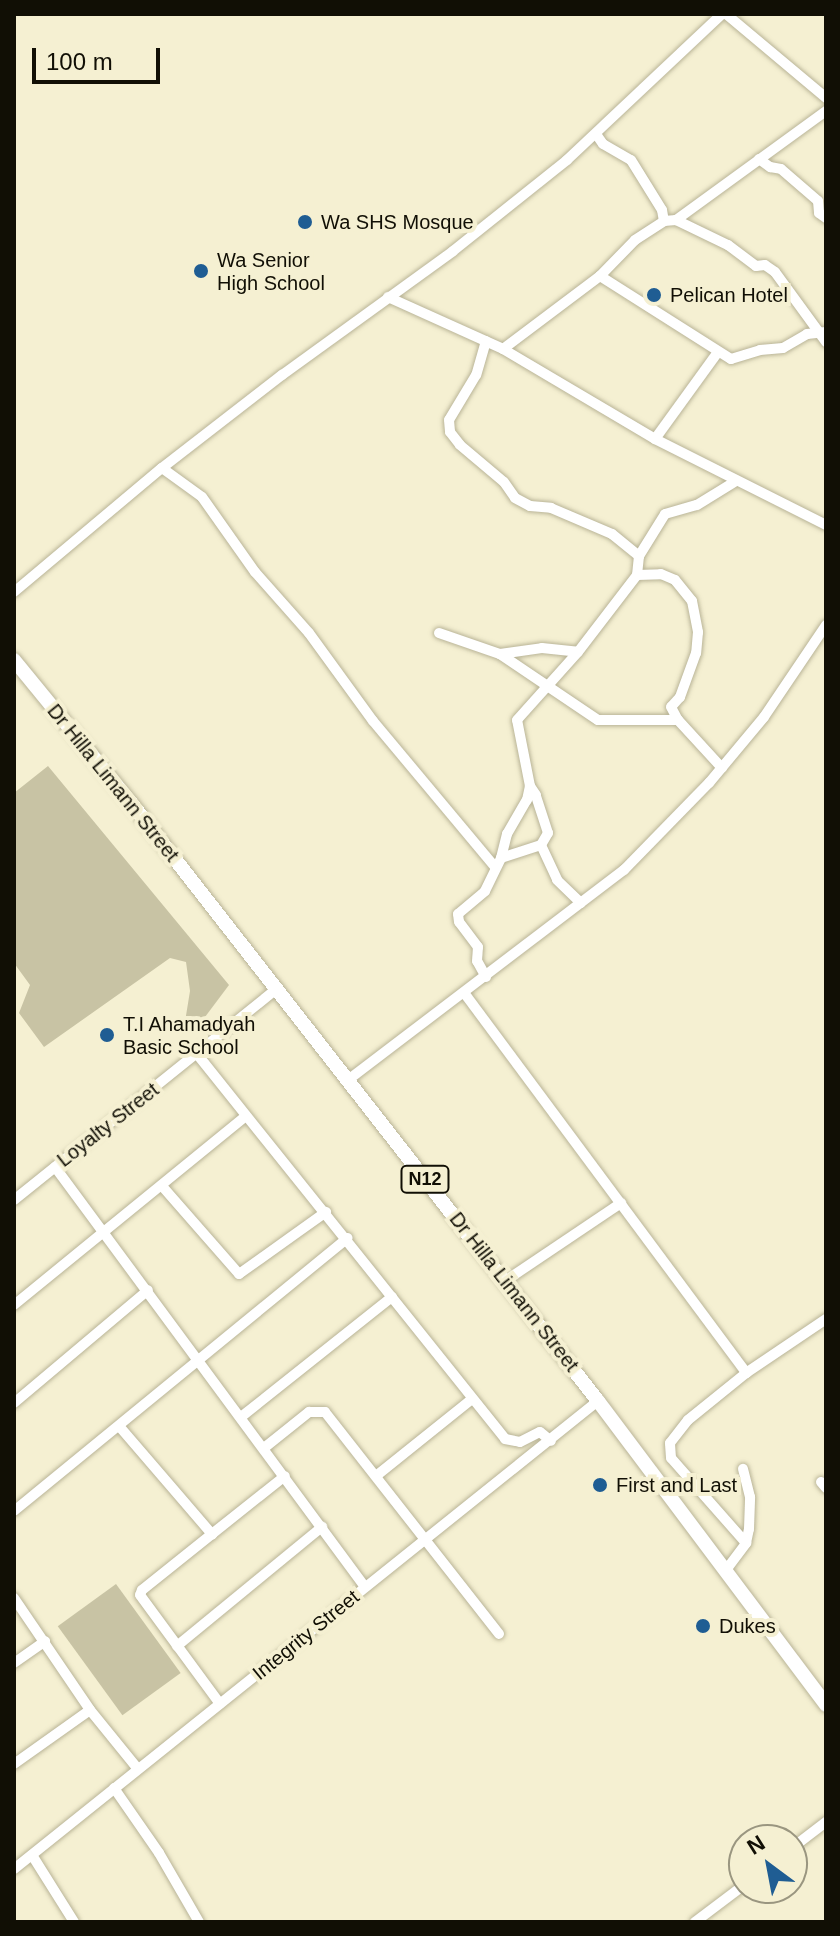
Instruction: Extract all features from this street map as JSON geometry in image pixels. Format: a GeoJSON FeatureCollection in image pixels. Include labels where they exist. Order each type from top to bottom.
{"type":"FeatureCollection","features":[{"type":"Feature","properties":{"kind":"highway","name":"Dr Hilla Limann Street"},"geometry":{"type":"LineString","coordinates":[[14,660],[132,804],[505,1281],[826,1705]]}},
{"type":"Feature","properties":{"kind":"street"},"geometry":{"type":"LineString","coordinates":[[14,592],[162,468],[453,251],[596,134],[724,14],[826,98]]}},
{"type":"Feature","properties":{"kind":"street"},"geometry":{"type":"LineString","coordinates":[[503,349],[600,276],[635,240],[670,221],[826,111]]}},
{"type":"Feature","properties":{"kind":"street"},"geometry":{"type":"LineString","coordinates":[[596,134],[603,144],[631,160],[670,221],[728,245],[756,266],[765,265],[775,272],[821,331],[826,342]]}},
{"type":"Feature","properties":{"kind":"street"},"geometry":{"type":"LineString","coordinates":[[759,159],[770,167],[781,169],[818,201],[819,213],[826,218]]}},
{"type":"Feature","properties":{"kind":"street"},"geometry":{"type":"LineString","coordinates":[[600,276],[731,359],[760,350],[783,348],[821,331]]}},
{"type":"Feature","properties":{"kind":"street"},"geometry":{"type":"LineString","coordinates":[[388,297],[503,349],[655,439],[826,525]]}},
{"type":"Feature","properties":{"kind":"street"},"geometry":{"type":"LineString","coordinates":[[486,341],[476,375],[449,420],[450,432],[504,482],[515,498],[530,506],[551,508],[612,534],[639,556]]}},
{"type":"Feature","properties":{"kind":"street"},"geometry":{"type":"LineString","coordinates":[[655,439],[718,352]]}},
{"type":"Feature","properties":{"kind":"street"},"geometry":{"type":"LineString","coordinates":[[162,468],[202,497],[255,572],[309,633],[373,721],[498,863]]}},
{"type":"Feature","properties":{"kind":"street"},"geometry":{"type":"LineString","coordinates":[[486,977],[477,961],[478,947],[459,922],[458,914],[485,891],[507,834],[527,800],[530,786],[525,747],[517,720],[578,652],[637,575],[639,556],[665,514],[697,505],[709,494],[736,481]]}},
{"type":"Feature","properties":{"kind":"street"},"geometry":{"type":"LineString","coordinates":[[637,575],[661,574],[675,580],[695,608],[696,653],[680,697],[671,707],[678,720],[722,768]]}},
{"type":"Feature","properties":{"kind":"street"},"geometry":{"type":"LineString","coordinates":[[348,1080],[465,994],[624,870],[722,768],[764,717],[826,625]]}},
{"type":"Feature","properties":{"kind":"street"},"geometry":{"type":"LineString","coordinates":[[439,633],[500,654],[598,720],[678,720]]}},
{"type":"Feature","properties":{"kind":"street"},"geometry":{"type":"LineString","coordinates":[[500,654],[542,648],[578,652]]}},
{"type":"Feature","properties":{"kind":"street"},"geometry":{"type":"LineString","coordinates":[[498,863],[541,845],[548,833],[530,786]]}},
{"type":"Feature","properties":{"kind":"street"},"geometry":{"type":"LineString","coordinates":[[541,845],[557,880],[581,903]]}},
{"type":"Feature","properties":{"kind":"street","name":"Loyalty Street"},"geometry":{"type":"LineString","coordinates":[[14,1200],[276,989]]}},
{"type":"Feature","properties":{"kind":"street"},"geometry":{"type":"LineString","coordinates":[[465,994],[746,1373]]}},
{"type":"Feature","properties":{"kind":"street"},"geometry":{"type":"LineString","coordinates":[[197,1054],[348,1238],[471,1400],[511,1443],[540,1432],[551,1441]]}},
{"type":"Feature","properties":{"kind":"street"},"geometry":{"type":"LineString","coordinates":[[14,1305],[246,1116]]}},
{"type":"Feature","properties":{"kind":"street"},"geometry":{"type":"LineString","coordinates":[[55,1167],[365,1587]]}},
{"type":"Feature","properties":{"kind":"street"},"geometry":{"type":"LineString","coordinates":[[162,1186],[239,1274],[326,1212]]}},
{"type":"Feature","properties":{"kind":"street"},"geometry":{"type":"LineString","coordinates":[[505,1281],[621,1203]]}},
{"type":"Feature","properties":{"kind":"street"},"geometry":{"type":"LineString","coordinates":[[14,1511],[348,1238]]}},
{"type":"Feature","properties":{"kind":"street"},"geometry":{"type":"LineString","coordinates":[[14,1403],[148,1290]]}},
{"type":"Feature","properties":{"kind":"street"},"geometry":{"type":"LineString","coordinates":[[241,1417],[392,1297]]}},
{"type":"Feature","properties":{"kind":"street"},"geometry":{"type":"LineString","coordinates":[[746,1543],[671,1458],[669,1450],[676,1433],[688,1420],[746,1373],[826,1319]]}},
{"type":"Feature","properties":{"kind":"street"},"geometry":{"type":"LineString","coordinates":[[376,1476],[471,1400]]}},
{"type":"Feature","properties":{"kind":"street","name":"Integrity Street"},"geometry":{"type":"LineString","coordinates":[[14,1869],[598,1401]]}},
{"type":"Feature","properties":{"kind":"street"},"geometry":{"type":"LineString","coordinates":[[264,1448],[309,1412],[325,1412],[499,1634]]}},
{"type":"Feature","properties":{"kind":"street"},"geometry":{"type":"LineString","coordinates":[[119,1426],[212,1534]]}},
{"type":"Feature","properties":{"kind":"street"},"geometry":{"type":"LineString","coordinates":[[726,1570],[746,1543],[751,1513],[743,1469]]}},
{"type":"Feature","properties":{"kind":"street"},"geometry":{"type":"LineString","coordinates":[[220,1704],[143,1600],[142,1590],[285,1476]]}},
{"type":"Feature","properties":{"kind":"street"},"geometry":{"type":"LineString","coordinates":[[177,1646],[322,1527]]}},
{"type":"Feature","properties":{"kind":"street"},"geometry":{"type":"LineString","coordinates":[[14,1598],[90,1710],[138,1769]]}},
{"type":"Feature","properties":{"kind":"street"},"geometry":{"type":"LineString","coordinates":[[14,1663],[45,1641]]}},
{"type":"Feature","properties":{"kind":"street"},"geometry":{"type":"LineString","coordinates":[[14,1764],[90,1710]]}},
{"type":"Feature","properties":{"kind":"street"},"geometry":{"type":"LineString","coordinates":[[114,1788],[159,1853],[199,1922]]}},
{"type":"Feature","properties":{"kind":"street"},"geometry":{"type":"LineString","coordinates":[[808,1836],[826,1822]]}},
{"type":"Feature","properties":{"kind":"street"},"geometry":{"type":"LineString","coordinates":[[32,1855],[74,1922]]}},
{"type":"Feature","properties":{"kind":"street"},"geometry":{"type":"LineString","coordinates":[[695,1922],[728,1897]]}},
{"type":"Feature","properties":{"kind":"shaded area"},"geometry":{"type":"Polygon","coordinates":[[[48,766],[229,985],[202,1021],[184,1028],[190,991],[186,962],[170,958],[44,1047],[19,1013],[30,985],[14,963],[14,793],[48,766]]]}},
{"type":"Feature","properties":{"kind":"shaded area"},"geometry":{"type":"Polygon","coordinates":[[[116,1584],[181,1673],[122,1715],[58,1626],[116,1584]]]}},
{"type":"Feature","properties":{"kind":"place","name":"Wa SHS Mosque"},"geometry":{"type":"Point","coordinates":[305,222]}},
{"type":"Feature","properties":{"kind":"place","name":"Wa Senior High School"},"geometry":{"type":"Point","coordinates":[201,271]}},
{"type":"Feature","properties":{"kind":"place","name":"Pelican Hotel"},"geometry":{"type":"Point","coordinates":[654,295]}},
{"type":"Feature","properties":{"kind":"place","name":"T.I Ahamadyah Basic School"},"geometry":{"type":"Point","coordinates":[107,1035]}},
{"type":"Feature","properties":{"kind":"place","name":"First and Last"},"geometry":{"type":"Point","coordinates":[600,1485]}},
{"type":"Feature","properties":{"kind":"place","name":"Dukes"},"geometry":{"type":"Point","coordinates":[703,1626]}}]}
